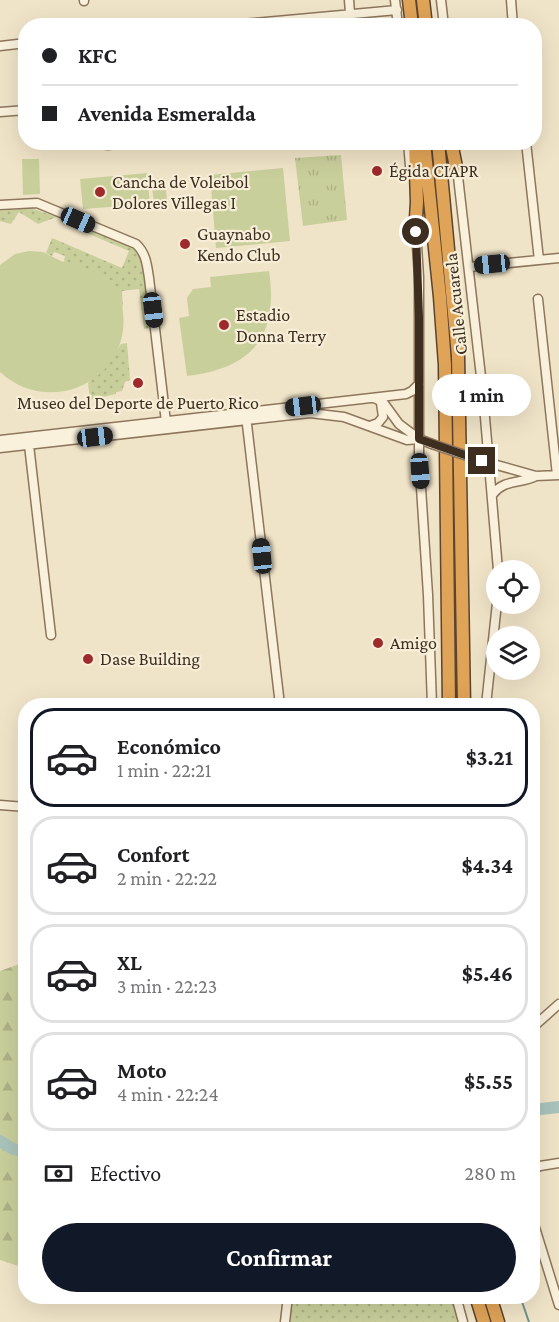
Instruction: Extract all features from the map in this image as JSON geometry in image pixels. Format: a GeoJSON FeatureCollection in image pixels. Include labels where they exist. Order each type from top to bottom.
{"type":"FeatureCollection","features":[{"type":"Feature","properties":{"kind":"highway"},"geometry":{"type":"LineString","coordinates":[[409,0],[410,18]]}},
{"type":"Feature","properties":{"kind":"highway"},"geometry":{"type":"LineString","coordinates":[[423,0],[425,18]]}},
{"type":"Feature","properties":{"kind":"highway"},"geometry":{"type":"LineString","coordinates":[[415,150],[416,220]]}},
{"type":"Feature","properties":{"kind":"highway"},"geometry":{"type":"LineString","coordinates":[[425,150],[445,365],[449,698]]}},
{"type":"Feature","properties":{"kind":"highway"},"geometry":{"type":"LineString","coordinates":[[439,150],[459,356],[464,698]]}},
{"type":"Feature","properties":{"kind":"highway"},"geometry":{"type":"LineString","coordinates":[[454,150],[457,172]]}},
{"type":"Feature","properties":{"kind":"highway"},"geometry":{"type":"LineString","coordinates":[[478,1304],[484,1322]]}},
{"type":"Feature","properties":{"kind":"highway"},"geometry":{"type":"LineString","coordinates":[[492,1304],[498,1322]]}},
{"type":"Feature","properties":{"kind":"street"},"geometry":{"type":"LineString","coordinates":[[349,0],[350,18]]}},
{"type":"Feature","properties":{"kind":"street"},"geometry":{"type":"LineString","coordinates":[[395,0],[398,18]]}},
{"type":"Feature","properties":{"kind":"street"},"geometry":{"type":"LineString","coordinates":[[441,0],[443,18]]}},
{"type":"Feature","properties":{"kind":"street"},"geometry":{"type":"LineString","coordinates":[[511,0],[512,18]]}},
{"type":"Feature","properties":{"kind":"street"},"geometry":{"type":"LineString","coordinates":[[307,18],[397,10]]}},
{"type":"Feature","properties":{"kind":"street"},"geometry":{"type":"LineString","coordinates":[[0,46],[18,45]]}},
{"type":"Feature","properties":{"kind":"street"},"geometry":{"type":"LineString","coordinates":[[0,112],[18,111]]}},
{"type":"Feature","properties":{"kind":"street"},"geometry":{"type":"LineString","coordinates":[[409,150],[419,277],[419,439],[429,595],[432,698]]}},
{"type":"Feature","properties":{"kind":"street"},"geometry":{"type":"LineString","coordinates":[[527,150],[539,260]]}},
{"type":"Feature","properties":{"kind":"street","name":"Calle Acuarela"},"geometry":{"type":"LineString","coordinates":[[457,172],[469,267],[486,462],[493,494],[497,560]]}},
{"type":"Feature","properties":{"kind":"street"},"geometry":{"type":"LineString","coordinates":[[0,206],[37,203],[136,244],[140,248],[146,260],[149,278],[166,422]]}},
{"type":"Feature","properties":{"kind":"street"},"geometry":{"type":"LineString","coordinates":[[469,267],[559,258]]}},
{"type":"Feature","properties":{"kind":"street"},"geometry":{"type":"LineString","coordinates":[[375,399],[386,405],[399,424],[419,439],[536,476],[558,475],[556,436],[538,299]]}},
{"type":"Feature","properties":{"kind":"street"},"geometry":{"type":"LineString","coordinates":[[0,448],[375,399],[410,393],[419,384]]}},
{"type":"Feature","properties":{"kind":"street"},"geometry":{"type":"LineString","coordinates":[[370,426],[378,423],[383,417],[383,408],[375,399]]}},
{"type":"Feature","properties":{"kind":"street"},"geometry":{"type":"LineString","coordinates":[[0,440],[166,422],[310,413],[327,413],[344,417],[407,440],[419,439]]}},
{"type":"Feature","properties":{"kind":"street"},"geometry":{"type":"LineString","coordinates":[[246,416],[279,698]]}},
{"type":"Feature","properties":{"kind":"street"},"geometry":{"type":"LineString","coordinates":[[29,445],[51,635]]}},
{"type":"Feature","properties":{"kind":"street"},"geometry":{"type":"LineString","coordinates":[[493,494],[501,485],[527,481],[536,476]]}},
{"type":"Feature","properties":{"kind":"street"},"geometry":{"type":"LineString","coordinates":[[487,698],[496,614]]}},
{"type":"Feature","properties":{"kind":"street"},"geometry":{"type":"LineString","coordinates":[[0,805],[18,806]]}},
{"type":"Feature","properties":{"kind":"street"},"geometry":{"type":"LineString","coordinates":[[540,1021],[559,1004]]}},
{"type":"Feature","properties":{"kind":"street"},"geometry":{"type":"LineString","coordinates":[[540,1167],[559,1163]]}},
{"type":"Feature","properties":{"kind":"street"},"geometry":{"type":"LineString","coordinates":[[540,1244],[559,1305]]}},
{"type":"Feature","properties":{"kind":"street"},"geometry":{"type":"LineString","coordinates":[[285,1322],[287,1304]]}},
{"type":"Feature","properties":{"kind":"street"},"geometry":{"type":"LineString","coordinates":[[458,1304],[464,1322]]}},
{"type":"Feature","properties":{"kind":"green space"},"geometry":{"type":"Polygon","coordinates":[[[341,155],[347,220],[303,226],[295,158],[341,155]]]}},
{"type":"Feature","properties":{"kind":"green space"},"geometry":{"type":"Polygon","coordinates":[[[22,159],[39,159],[40,194],[23,195],[22,159]]]}},
{"type":"Feature","properties":{"kind":"green space"},"geometry":{"type":"Polygon","coordinates":[[[283,168],[290,241],[216,248],[210,175],[283,168]]]}},
{"type":"Feature","properties":{"kind":"green space"},"geometry":{"type":"Polygon","coordinates":[[[147,173],[150,204],[83,209],[80,179],[147,173]]]}},
{"type":"Feature","properties":{"kind":"green space"},"geometry":{"type":"Polygon","coordinates":[[[165,178],[167,201],[154,203],[151,179],[165,178]]]}},
{"type":"Feature","properties":{"kind":"green space"},"geometry":{"type":"Polygon","coordinates":[[[31,208],[57,217],[38,224],[19,212],[11,224],[0,221],[0,211],[31,208]]]}},
{"type":"Feature","properties":{"kind":"green space"},"geometry":{"type":"Polygon","coordinates":[[[64,217],[137,251],[148,290],[149,328],[144,329],[139,289],[122,291],[123,309],[119,294],[111,281],[64,261],[65,256],[54,252],[52,256],[46,253],[52,238],[122,268],[129,251],[61,222],[64,217]]]}},
{"type":"Feature","properties":{"kind":"green space"},"geometry":{"type":"Polygon","coordinates":[[[29,251],[43,252],[106,278],[116,286],[119,292],[123,331],[116,353],[103,371],[86,384],[65,391],[43,392],[21,386],[0,372],[0,265],[15,254],[29,251]]]}},
{"type":"Feature","properties":{"kind":"green space","name":"Estadio Donna Terry"},"geometry":{"type":"Polygon","coordinates":[[[269,271],[270,314],[265,331],[256,345],[244,357],[229,366],[187,376],[179,318],[189,316],[187,298],[193,289],[211,287],[210,277],[269,271]]]}},
{"type":"Feature","properties":{"kind":"green space"},"geometry":{"type":"Polygon","coordinates":[[[127,343],[130,380],[125,382],[122,391],[116,394],[90,400],[88,383],[110,362],[121,344],[127,343]]]}},
{"type":"Feature","properties":{"kind":"green space"},"geometry":{"type":"Polygon","coordinates":[[[18,965],[18,1266],[0,1260],[0,971],[18,965]]]}},
{"type":"Feature","properties":{"kind":"green space"},"geometry":{"type":"Polygon","coordinates":[[[292,1304],[454,1304],[460,1322],[289,1322],[292,1304]]]}},
{"type":"Feature","properties":{"kind":"waterway"},"geometry":{"type":"LineString","coordinates":[[540,1109],[559,1107]]}},
{"type":"Feature","properties":{"kind":"waterway"},"geometry":{"type":"LineString","coordinates":[[0,1141],[18,1150]]}},
{"type":"Feature","properties":{"kind":"waterway"},"geometry":{"type":"LineString","coordinates":[[523,1304],[529,1322]]}},
{"type":"Feature","properties":{"kind":"place","name":"Égida CIAPR"},"geometry":{"type":"Point","coordinates":[377,171]}},
{"type":"Feature","properties":{"kind":"place","name":"Cancha de Voleibol Dolores Villegas I"},"geometry":{"type":"Point","coordinates":[100,192]}},
{"type":"Feature","properties":{"kind":"place","name":"Guaynabo Kendo Club"},"geometry":{"type":"Point","coordinates":[185,244]}},
{"type":"Feature","properties":{"kind":"place","name":"Estadio Donna Terry"},"geometry":{"type":"Point","coordinates":[224,325]}},
{"type":"Feature","properties":{"kind":"place","name":"Museo del Deporte de Puerto Rico"},"geometry":{"type":"Point","coordinates":[138,383]}},
{"type":"Feature","properties":{"kind":"place","name":"Amigo"},"geometry":{"type":"Point","coordinates":[378,643]}},
{"type":"Feature","properties":{"kind":"place","name":"Dase Building"},"geometry":{"type":"Point","coordinates":[88,659]}},
{"type":"Feature","properties":{"kind":"route"},"geometry":{"type":"LineString","coordinates":[[416,232],[420,350],[419,439],[482,461]]}}]}
